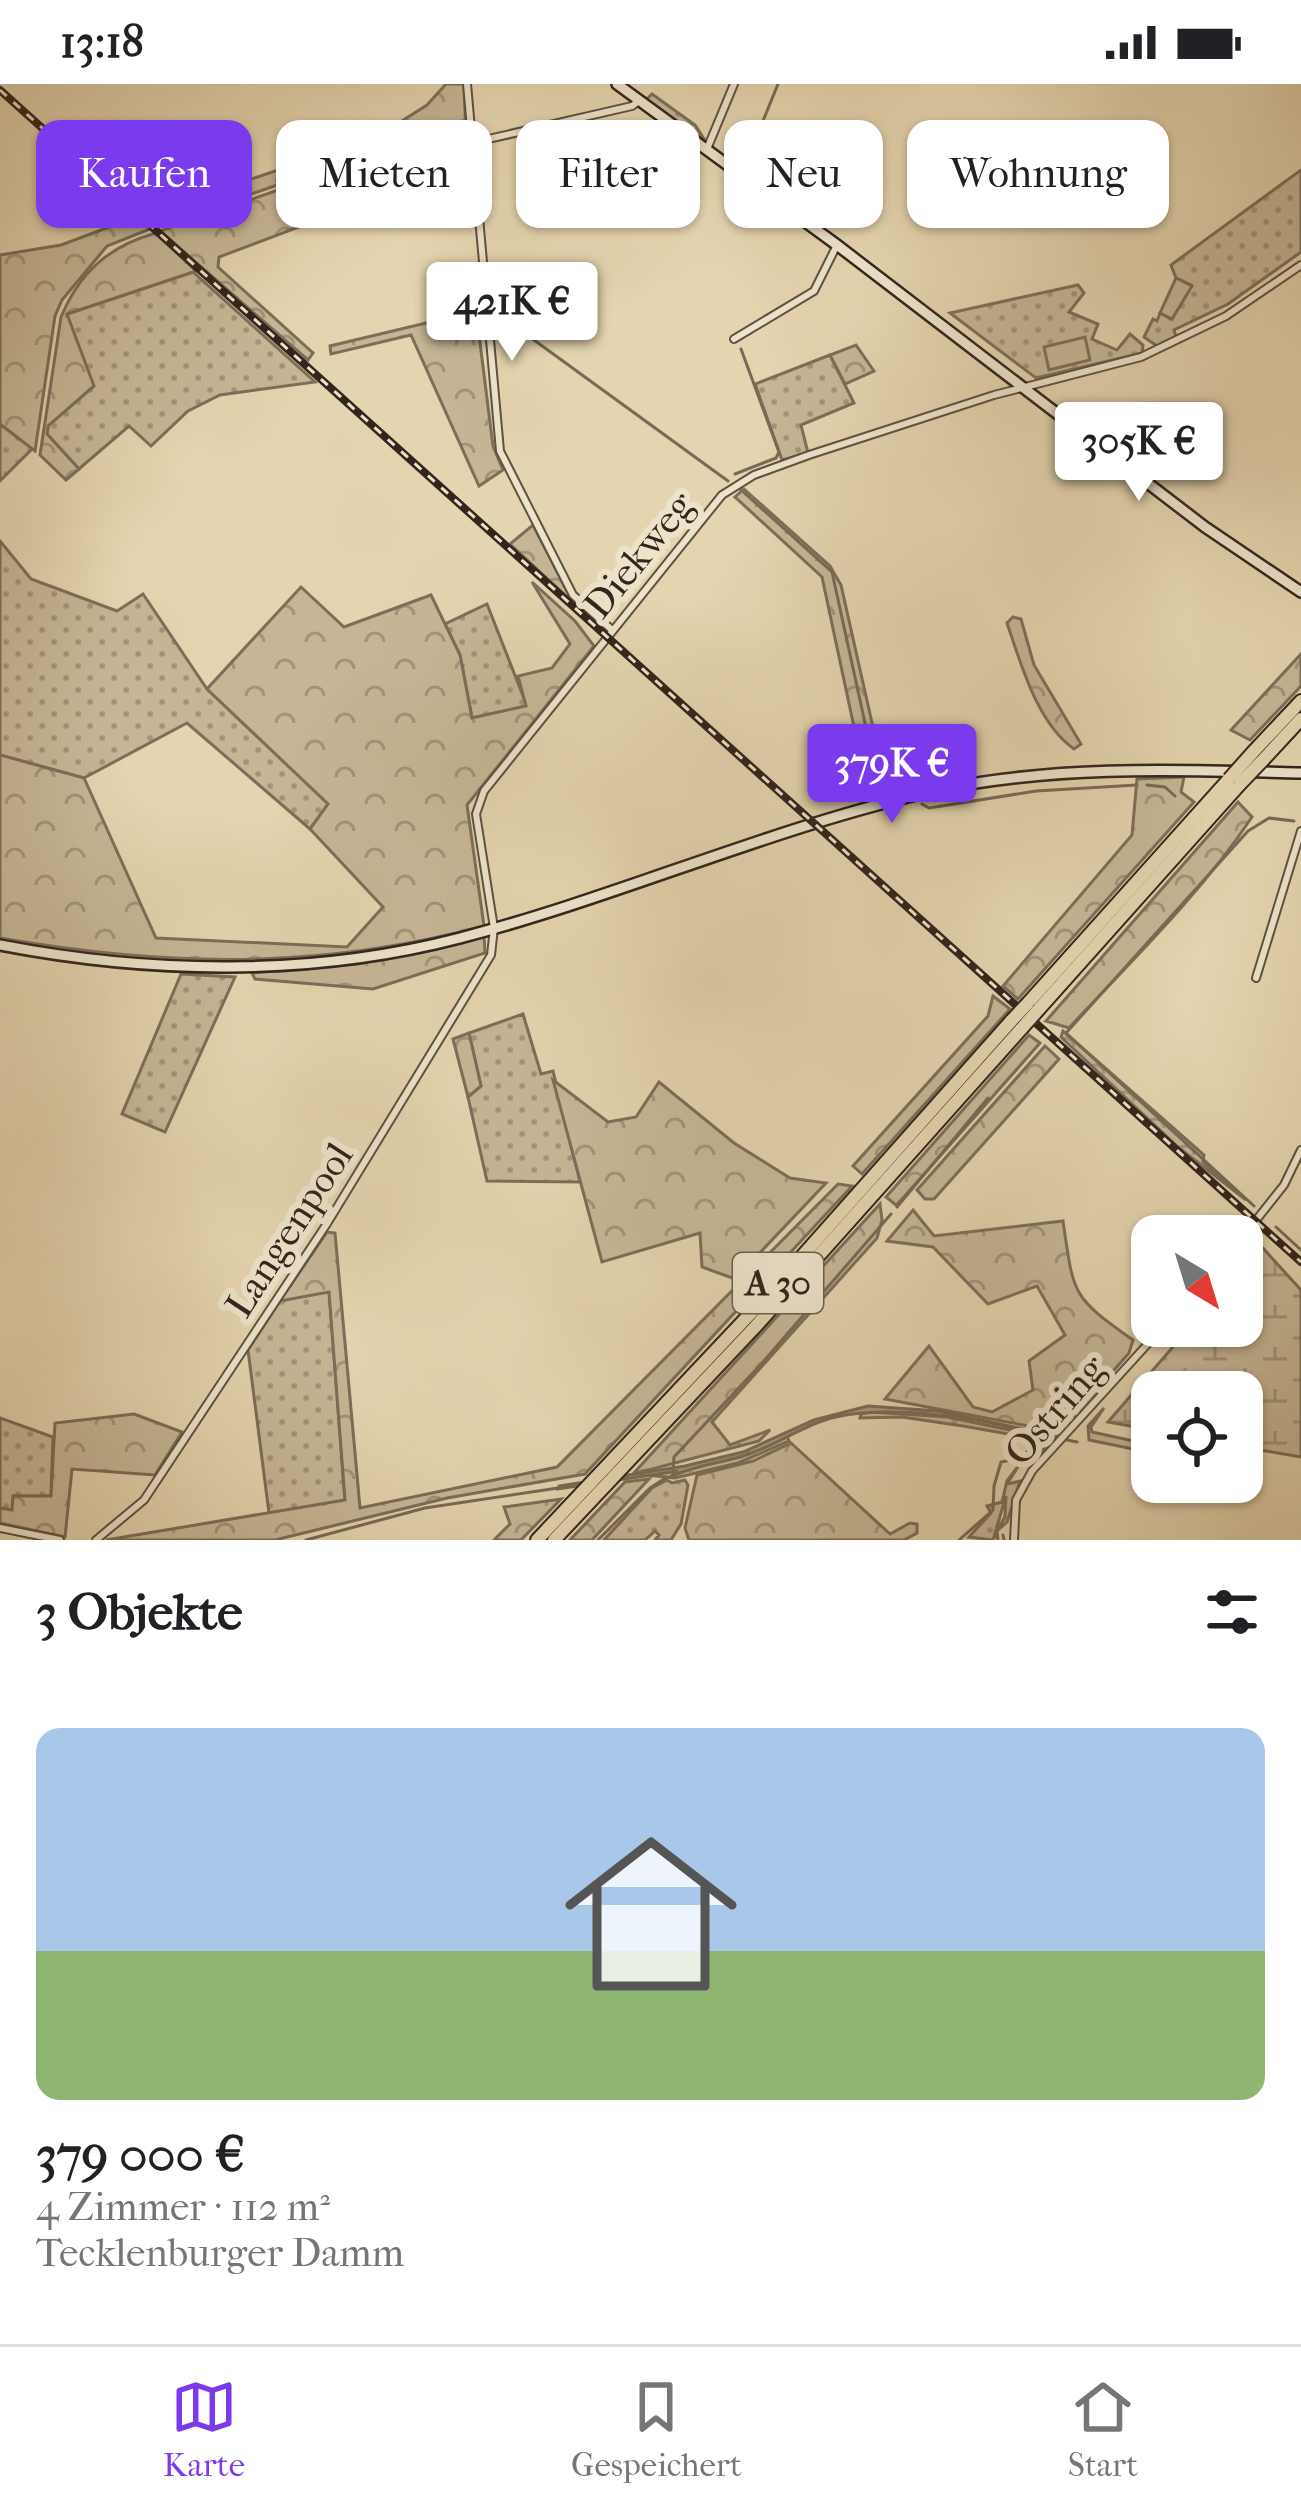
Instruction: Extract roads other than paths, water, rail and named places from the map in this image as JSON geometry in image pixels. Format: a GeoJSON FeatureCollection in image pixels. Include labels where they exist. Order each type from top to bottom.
{"type":"FeatureCollection","features":[{"type":"Feature","properties":{"kind":"highway","name":"A 30"},"geometry":{"type":"LineString","coordinates":[[537,1540],[1034,1006],[1258,756],[1301,701]]}},
{"type":"Feature","properties":{"kind":"highway","name":"A 30"},"geometry":{"type":"LineString","coordinates":[[1258,756],[1301,719]]}},
{"type":"Feature","properties":{"kind":"highway","name":"A 30"},"geometry":{"type":"LineString","coordinates":[[554,1540],[754,1327],[1017,1024]]}},
{"type":"Feature","properties":{"kind":"main road"},"geometry":{"type":"LineString","coordinates":[[617,84],[837,244],[1205,527],[1301,592]]}},
{"type":"Feature","properties":{"kind":"main road"},"geometry":{"type":"LineString","coordinates":[[0,945],[80,961],[274,966],[398,951],[494,928],[936,791],[1095,772],[1301,773]]}},
{"type":"Feature","properties":{"kind":"street"},"geometry":{"type":"LineString","coordinates":[[467,84],[469,120]]}},
{"type":"Feature","properties":{"kind":"street"},"geometry":{"type":"LineString","coordinates":[[707,149],[734,84]]}},
{"type":"Feature","properties":{"kind":"street"},"geometry":{"type":"LineString","coordinates":[[492,138],[632,106],[640,100]]}},
{"type":"Feature","properties":{"kind":"street"},"geometry":{"type":"LineString","coordinates":[[479,228],[500,451],[573,595],[612,630]]}},
{"type":"Feature","properties":{"kind":"street"},"geometry":{"type":"LineString","coordinates":[[734,338],[814,291],[837,244]]}},
{"type":"Feature","properties":{"kind":"street","name":"Diekweg"},"geometry":{"type":"LineString","coordinates":[[494,928],[476,814],[484,791],[692,530],[736,485],[774,466],[1023,388],[1141,357],[1237,310],[1301,265]]}},
{"type":"Feature","properties":{"kind":"street"},"geometry":{"type":"LineString","coordinates":[[1256,978],[1301,831]]}},
{"type":"Feature","properties":{"kind":"street","name":"Langenpool"},"geometry":{"type":"LineString","coordinates":[[96,1540],[144,1500],[328,1222],[491,955],[494,928]]}},
{"type":"Feature","properties":{"kind":"street"},"geometry":{"type":"LineString","coordinates":[[1260,1215],[1284,1185],[1301,1150]]}},
{"type":"Feature","properties":{"kind":"street","name":"Ostring"},"geometry":{"type":"LineString","coordinates":[[1014,1540],[1016,1500],[1031,1471],[1145,1347]]}},
{"type":"Feature","properties":{"kind":"street"},"geometry":{"type":"LineString","coordinates":[[0,1528],[60,1540]]}},
{"type":"Feature","properties":{"kind":"water"},"geometry":{"type":"Polygon","coordinates":[[[868,1406],[938,1411],[1057,1436],[1041,1438],[933,1414],[847,1415],[749,1454],[670,1477],[678,1471],[558,1489],[743,1452],[814,1420],[868,1406]]]}},
{"type":"Feature","properties":{"kind":"waterway"},"geometry":{"type":"LineString","coordinates":[[763,120],[778,84]]}},
{"type":"Feature","properties":{"kind":"waterway"},"geometry":{"type":"LineString","coordinates":[[494,311],[728,481]]}},
{"type":"Feature","properties":{"kind":"waterway"},"geometry":{"type":"LineString","coordinates":[[735,474],[776,458],[779,452],[741,349]]}},
{"type":"Feature","properties":{"kind":"waterway"},"geometry":{"type":"LineString","coordinates":[[740,489],[832,572],[879,787],[883,792],[915,786]]}},
{"type":"Feature","properties":{"kind":"waterway"},"geometry":{"type":"LineString","coordinates":[[922,804],[929,808],[1036,791],[1137,785]]}},
{"type":"Feature","properties":{"kind":"waterway"},"geometry":{"type":"LineString","coordinates":[[1147,785],[1165,787],[1175,796]]}},
{"type":"Feature","properties":{"kind":"waterway"},"geometry":{"type":"LineString","coordinates":[[1254,1206],[1066,1033],[1248,831],[1269,818],[1294,821]]}},
{"type":"Feature","properties":{"kind":"waterway"},"geometry":{"type":"LineString","coordinates":[[897,1207],[988,1098]]}},
{"type":"Feature","properties":{"kind":"waterway"},"geometry":{"type":"LineString","coordinates":[[673,1470],[674,1457],[891,1214]]}},
{"type":"Feature","properties":{"kind":"waterway"},"geometry":{"type":"LineString","coordinates":[[1276,1227],[1301,1250]]}},
{"type":"Feature","properties":{"kind":"waterway"},"geometry":{"type":"LineString","coordinates":[[1052,1437],[1077,1442]]}},
{"type":"Feature","properties":{"kind":"waterway"},"geometry":{"type":"LineString","coordinates":[[959,1540],[993,1510],[1001,1462],[1021,1458],[1028,1451]]}},
{"type":"Feature","properties":{"kind":"waterway"},"geometry":{"type":"LineString","coordinates":[[598,1540],[667,1477]]}},
{"type":"Feature","properties":{"kind":"waterway"},"geometry":{"type":"LineString","coordinates":[[306,1540],[425,1508],[558,1488]]}},
{"type":"Feature","properties":{"kind":"waterway"},"geometry":{"type":"LineString","coordinates":[[1003,1535],[1004,1540]]}},
{"type":"Feature","properties":{"kind":"railway"},"geometry":{"type":"LineString","coordinates":[[0,90],[1301,1262]]}}]}
